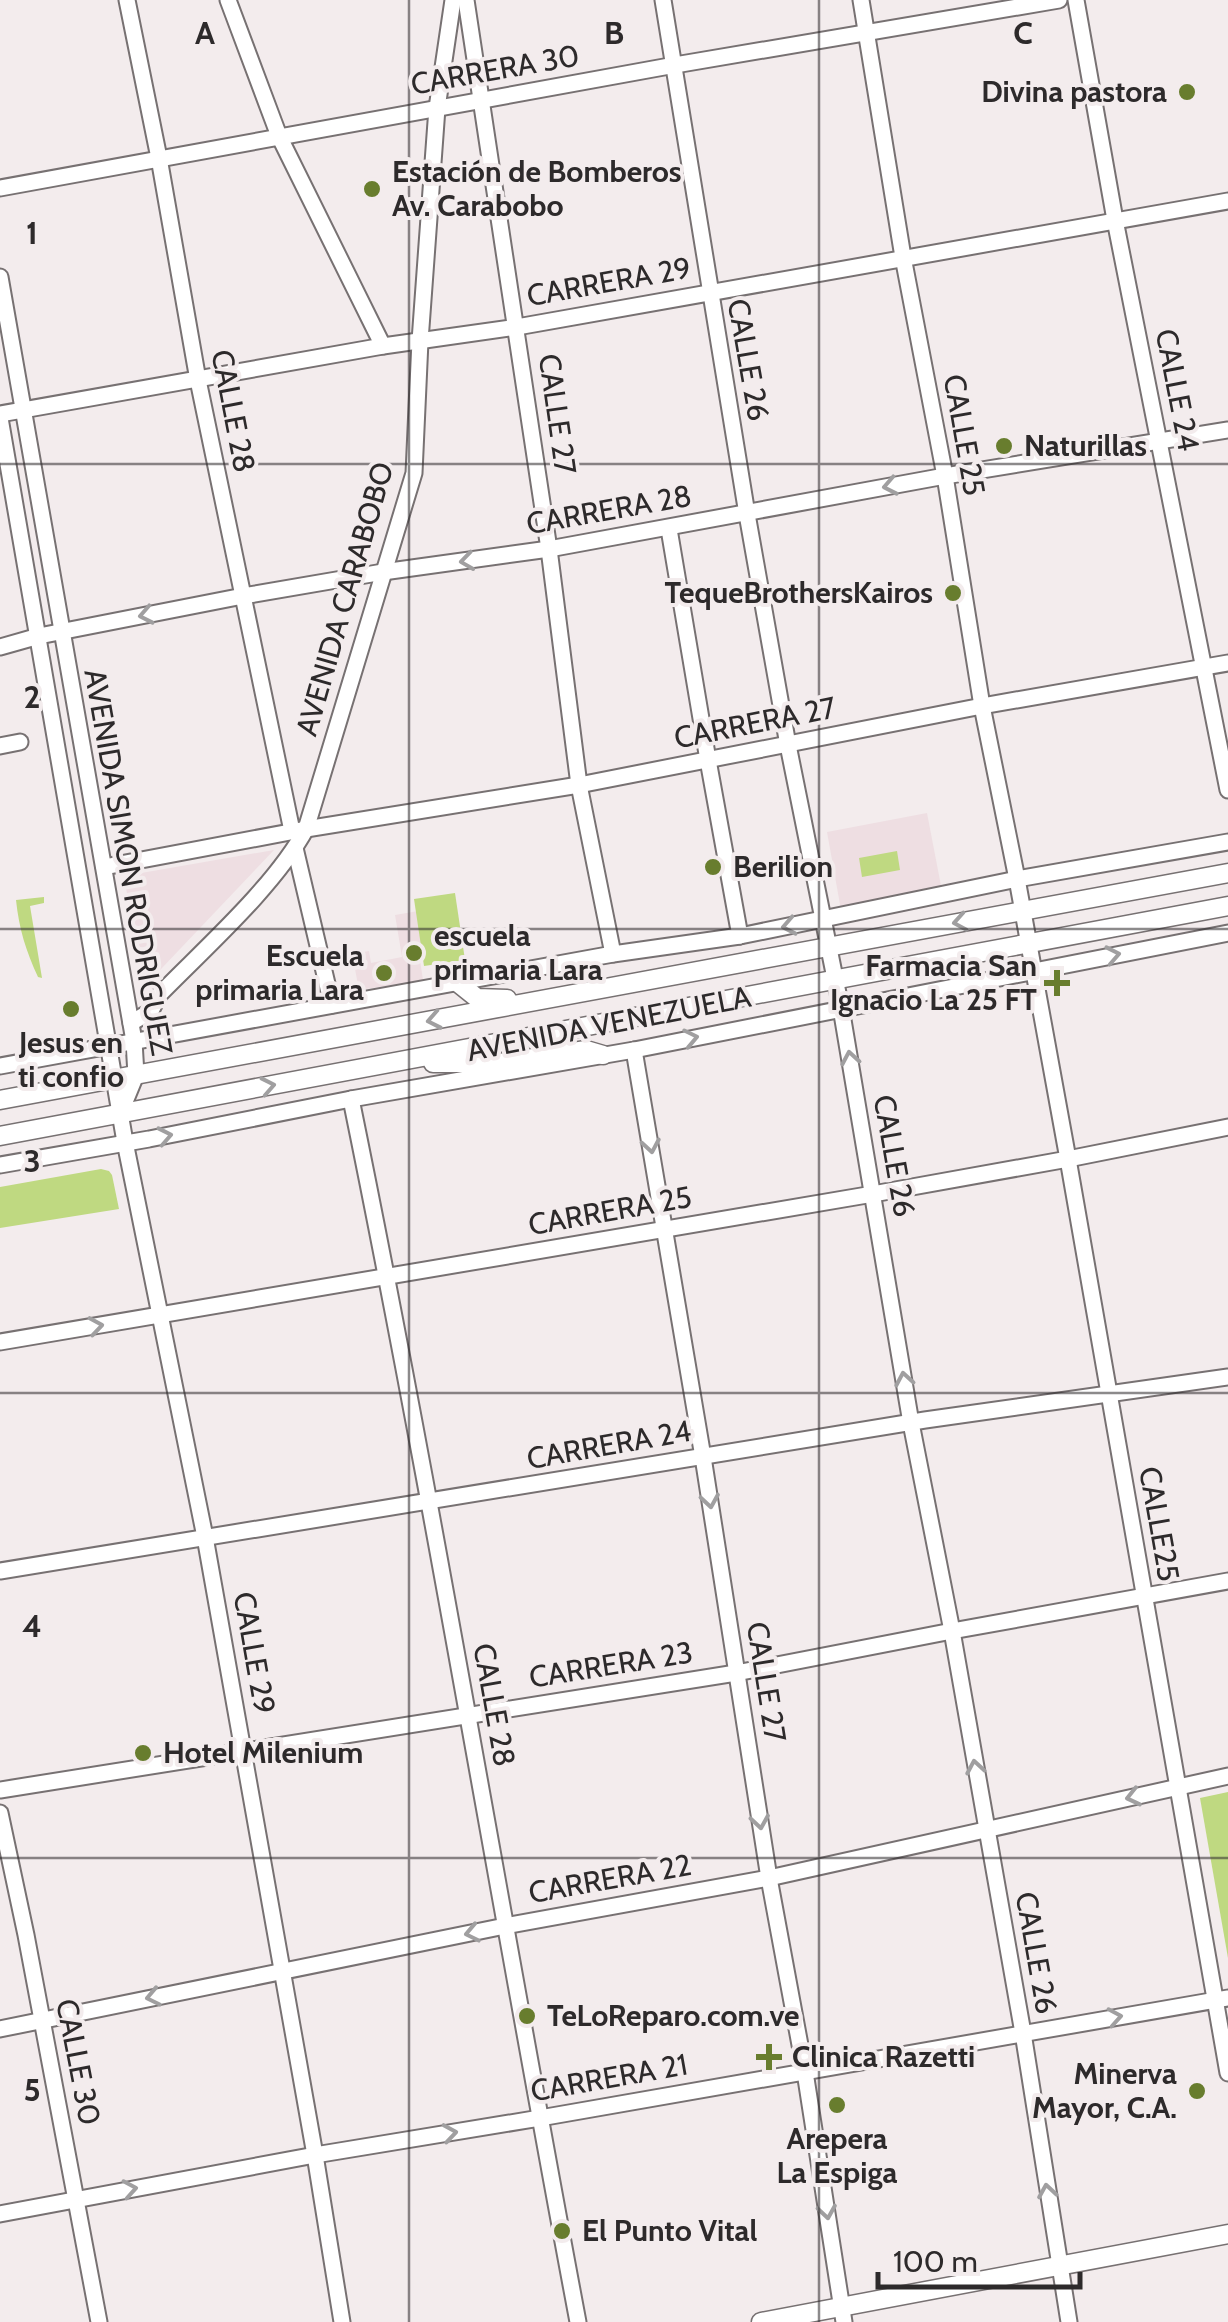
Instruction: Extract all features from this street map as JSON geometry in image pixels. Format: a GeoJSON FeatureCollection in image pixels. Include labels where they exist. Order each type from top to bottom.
{"type":"FeatureCollection","features":[{"type":"Feature","properties":{"kind":"street","name":"CALLE 28"},"geometry":{"type":"LineString","coordinates":[[127,0],[242,596],[298,836],[332,1005]]}},
{"type":"Feature","properties":{"kind":"street"},"geometry":{"type":"LineString","coordinates":[[228,0],[279,136],[382,346]]}},
{"type":"Feature","properties":{"kind":"street","name":"AVENIDA CARABOBO"},"geometry":{"type":"LineString","coordinates":[[131,1023],[150,1010],[249,902],[298,836],[383,572],[414,473],[437,108],[453,0]]}},
{"type":"Feature","properties":{"kind":"street","name":"CALLE 27"},"geometry":{"type":"LineString","coordinates":[[466,0],[517,327],[579,784],[613,954]]}},
{"type":"Feature","properties":{"kind":"street","name":"CALLE 26"},"geometry":{"type":"LineString","coordinates":[[663,0],[747,514],[788,745],[842,1008],[911,1422],[1023,2033],[1068,2322]]}},
{"type":"Feature","properties":{"kind":"street","name":"CALLE 25"},"geometry":{"type":"LineString","coordinates":[[860,0],[1027,943]]}},
{"type":"Feature","properties":{"kind":"street","name":"CARRERA 30"},"geometry":{"type":"LineString","coordinates":[[0,188],[674,65],[1059,0]]}},
{"type":"Feature","properties":{"kind":"street","name":"CALLE 24"},"geometry":{"type":"LineString","coordinates":[[1076,0],[1114,220],[1228,790]]}},
{"type":"Feature","properties":{"kind":"street","name":"CARRERA 29"},"geometry":{"type":"LineString","coordinates":[[0,416],[382,346],[517,327],[1228,201]]}},
{"type":"Feature","properties":{"kind":"street","name":"AVENIDA SIMON RODRIGUEZ"},"geometry":{"type":"LineString","coordinates":[[0,277],[134,1041],[136,1075],[120,1114]]}},
{"type":"Feature","properties":{"kind":"street","name":"AVENIDA SIMON RODRIGUEZ"},"geometry":{"type":"LineString","coordinates":[[0,416],[120,1114]]}},
{"type":"Feature","properties":{"kind":"street","name":"CARRERA 28"},"geometry":{"type":"LineString","coordinates":[[0,646],[242,596],[549,550],[945,476],[1228,430]]}},
{"type":"Feature","properties":{"kind":"street"},"geometry":{"type":"LineString","coordinates":[[669,528],[740,936]]}},
{"type":"Feature","properties":{"kind":"street","name":"CARRERA 27"},"geometry":{"type":"LineString","coordinates":[[104,868],[298,836],[982,706],[1228,664]]}},
{"type":"Feature","properties":{"kind":"street"},"geometry":{"type":"LineString","coordinates":[[0,746],[20,742]]}},
{"type":"Feature","properties":{"kind":"street","name":"AVENIDA VENEZUELA"},"geometry":{"type":"LineString","coordinates":[[0,1066],[613,954],[740,936],[1017,879],[1228,842]]}},
{"type":"Feature","properties":{"kind":"street","name":"AVENIDA VENEZUELA"},"geometry":{"type":"LineString","coordinates":[[0,1100],[1228,873]]}},
{"type":"Feature","properties":{"kind":"street","name":"AVENIDA VENEZUELA"},"geometry":{"type":"LineString","coordinates":[[0,1136],[1228,906]]}},
{"type":"Feature","properties":{"kind":"street","name":"AVENIDA VENEZUELA"},"geometry":{"type":"LineString","coordinates":[[0,1165],[351,1098],[634,1050],[842,1008],[1034,977],[1228,933]]}},
{"type":"Feature","properties":{"kind":"street","name":"CALLE25"},"geometry":{"type":"LineString","coordinates":[[1027,943],[1143,1598],[1222,1999],[1228,2073]]}},
{"type":"Feature","properties":{"kind":"street"},"geometry":{"type":"LineString","coordinates":[[456,982],[477,998],[513,1000],[605,983],[636,982]]}},
{"type":"Feature","properties":{"kind":"street"},"geometry":{"type":"LineString","coordinates":[[150,1010],[162,1036]]}},
{"type":"Feature","properties":{"kind":"street"},"geometry":{"type":"LineString","coordinates":[[408,1060],[500,1063],[586,1050],[603,1055]]}},
{"type":"Feature","properties":{"kind":"street","name":"CALLE 27"},"geometry":{"type":"LineString","coordinates":[[634,1050],[842,2314]]}},
{"type":"Feature","properties":{"kind":"street","name":"CALLE 28"},"geometry":{"type":"LineString","coordinates":[[351,1098],[469,1716],[578,2322]]}},
{"type":"Feature","properties":{"kind":"street","name":"CALLE 29"},"geometry":{"type":"LineString","coordinates":[[120,1114],[205,1537],[342,2322]]}},
{"type":"Feature","properties":{"kind":"street","name":"CARRERA 25"},"geometry":{"type":"LineString","coordinates":[[0,1342],[873,1194],[1228,1126]]}},
{"type":"Feature","properties":{"kind":"street","name":"CARRERA 24"},"geometry":{"type":"LineString","coordinates":[[0,1572],[911,1422],[1228,1377]]}},
{"type":"Feature","properties":{"kind":"street","name":"CARRERA 23"},"geometry":{"type":"LineString","coordinates":[[0,1790],[736,1673],[1228,1581]]}},
{"type":"Feature","properties":{"kind":"street","name":"CARRERA 22"},"geometry":{"type":"LineString","coordinates":[[0,2029],[505,1926],[769,1878],[1228,1776]]}},
{"type":"Feature","properties":{"kind":"street","name":"CALLE 30"},"geometry":{"type":"LineString","coordinates":[[0,1812],[98,2322]]}},
{"type":"Feature","properties":{"kind":"street","name":"CARRERA 21"},"geometry":{"type":"LineString","coordinates":[[0,2214],[315,2155],[1222,1999]]}},
{"type":"Feature","properties":{"kind":"street"},"geometry":{"type":"LineString","coordinates":[[761,2322],[842,2314],[1228,2234]]}},
{"type":"Feature","properties":{"kind":"shaded area"},"geometry":{"type":"Polygon","coordinates":[[[927,813],[942,891],[841,910],[827,832],[927,813]]]}},
{"type":"Feature","properties":{"kind":"shaded area"},"geometry":{"type":"Polygon","coordinates":[[[274,850],[143,988],[124,876],[274,850]]]}},
{"type":"Feature","properties":{"kind":"shaded area","name":"escuela primaria Lara"},"geometry":{"type":"Polygon","coordinates":[[[418,911],[426,958],[420,960],[423,980],[406,983],[407,989],[393,991],[392,985],[359,990],[355,969],[350,969],[347,955],[369,951],[371,963],[402,957],[395,915],[418,911]]]}},
{"type":"Feature","properties":{"kind":"green space"},"geometry":{"type":"Polygon","coordinates":[[[897,851],[900,870],[862,877],[859,858],[897,851]]]}},
{"type":"Feature","properties":{"kind":"green space"},"geometry":{"type":"Polygon","coordinates":[[[455,893],[465,960],[424,966],[414,899],[455,893]]]}},
{"type":"Feature","properties":{"kind":"green space"},"geometry":{"type":"Polygon","coordinates":[[[44,897],[44,903],[30,906],[42,978],[38,977],[27,949],[16,900],[44,897]]]}},
{"type":"Feature","properties":{"kind":"green space"},"geometry":{"type":"Polygon","coordinates":[[[101,1169],[112,1175],[119,1209],[0,1228],[0,1187],[101,1169]]]}},
{"type":"Feature","properties":{"kind":"green space"},"geometry":{"type":"Polygon","coordinates":[[[1228,1792],[1228,1958],[1200,1798],[1228,1792]]]}},
{"type":"Feature","properties":{"kind":"place","name":"Divina pastora"},"geometry":{"type":"Point","coordinates":[1187,92]}},
{"type":"Feature","properties":{"kind":"place","name":"Estación de Bomberos Av. Carabobo"},"geometry":{"type":"Point","coordinates":[372,189]}},
{"type":"Feature","properties":{"kind":"place","name":"Naturillas"},"geometry":{"type":"Point","coordinates":[1004,446]}},
{"type":"Feature","properties":{"kind":"place","name":"TequeBrothersKairos"},"geometry":{"type":"Point","coordinates":[953,593]}},
{"type":"Feature","properties":{"kind":"place","name":"Berilion"},"geometry":{"type":"Point","coordinates":[713,867]}},
{"type":"Feature","properties":{"kind":"place","name":"escuela primaria Lara"},"geometry":{"type":"Point","coordinates":[414,953]}},
{"type":"Feature","properties":{"kind":"place","name":"Escuela primaria Lara"},"geometry":{"type":"Point","coordinates":[384,973]}},
{"type":"Feature","properties":{"kind":"place","name":"Farmacia San Ignacio La 25 FT"},"geometry":{"type":"Point","coordinates":[1057,983]}},
{"type":"Feature","properties":{"kind":"place","name":"Jesus en ti confio"},"geometry":{"type":"Point","coordinates":[71,1009]}},
{"type":"Feature","properties":{"kind":"place","name":"Hotel Milenium"},"geometry":{"type":"Point","coordinates":[143,1753]}},
{"type":"Feature","properties":{"kind":"place","name":"TeLoReparo.com.ve"},"geometry":{"type":"Point","coordinates":[527,2016]}},
{"type":"Feature","properties":{"kind":"place","name":"Clinica Razetti"},"geometry":{"type":"Point","coordinates":[769,2057]}},
{"type":"Feature","properties":{"kind":"place","name":"Minerva Mayor, C.A."},"geometry":{"type":"Point","coordinates":[1197,2091]}},
{"type":"Feature","properties":{"kind":"place","name":"Arepera La Espiga"},"geometry":{"type":"Point","coordinates":[837,2105]}},
{"type":"Feature","properties":{"kind":"place","name":"El Punto Vital"},"geometry":{"type":"Point","coordinates":[562,2231]}}]}
